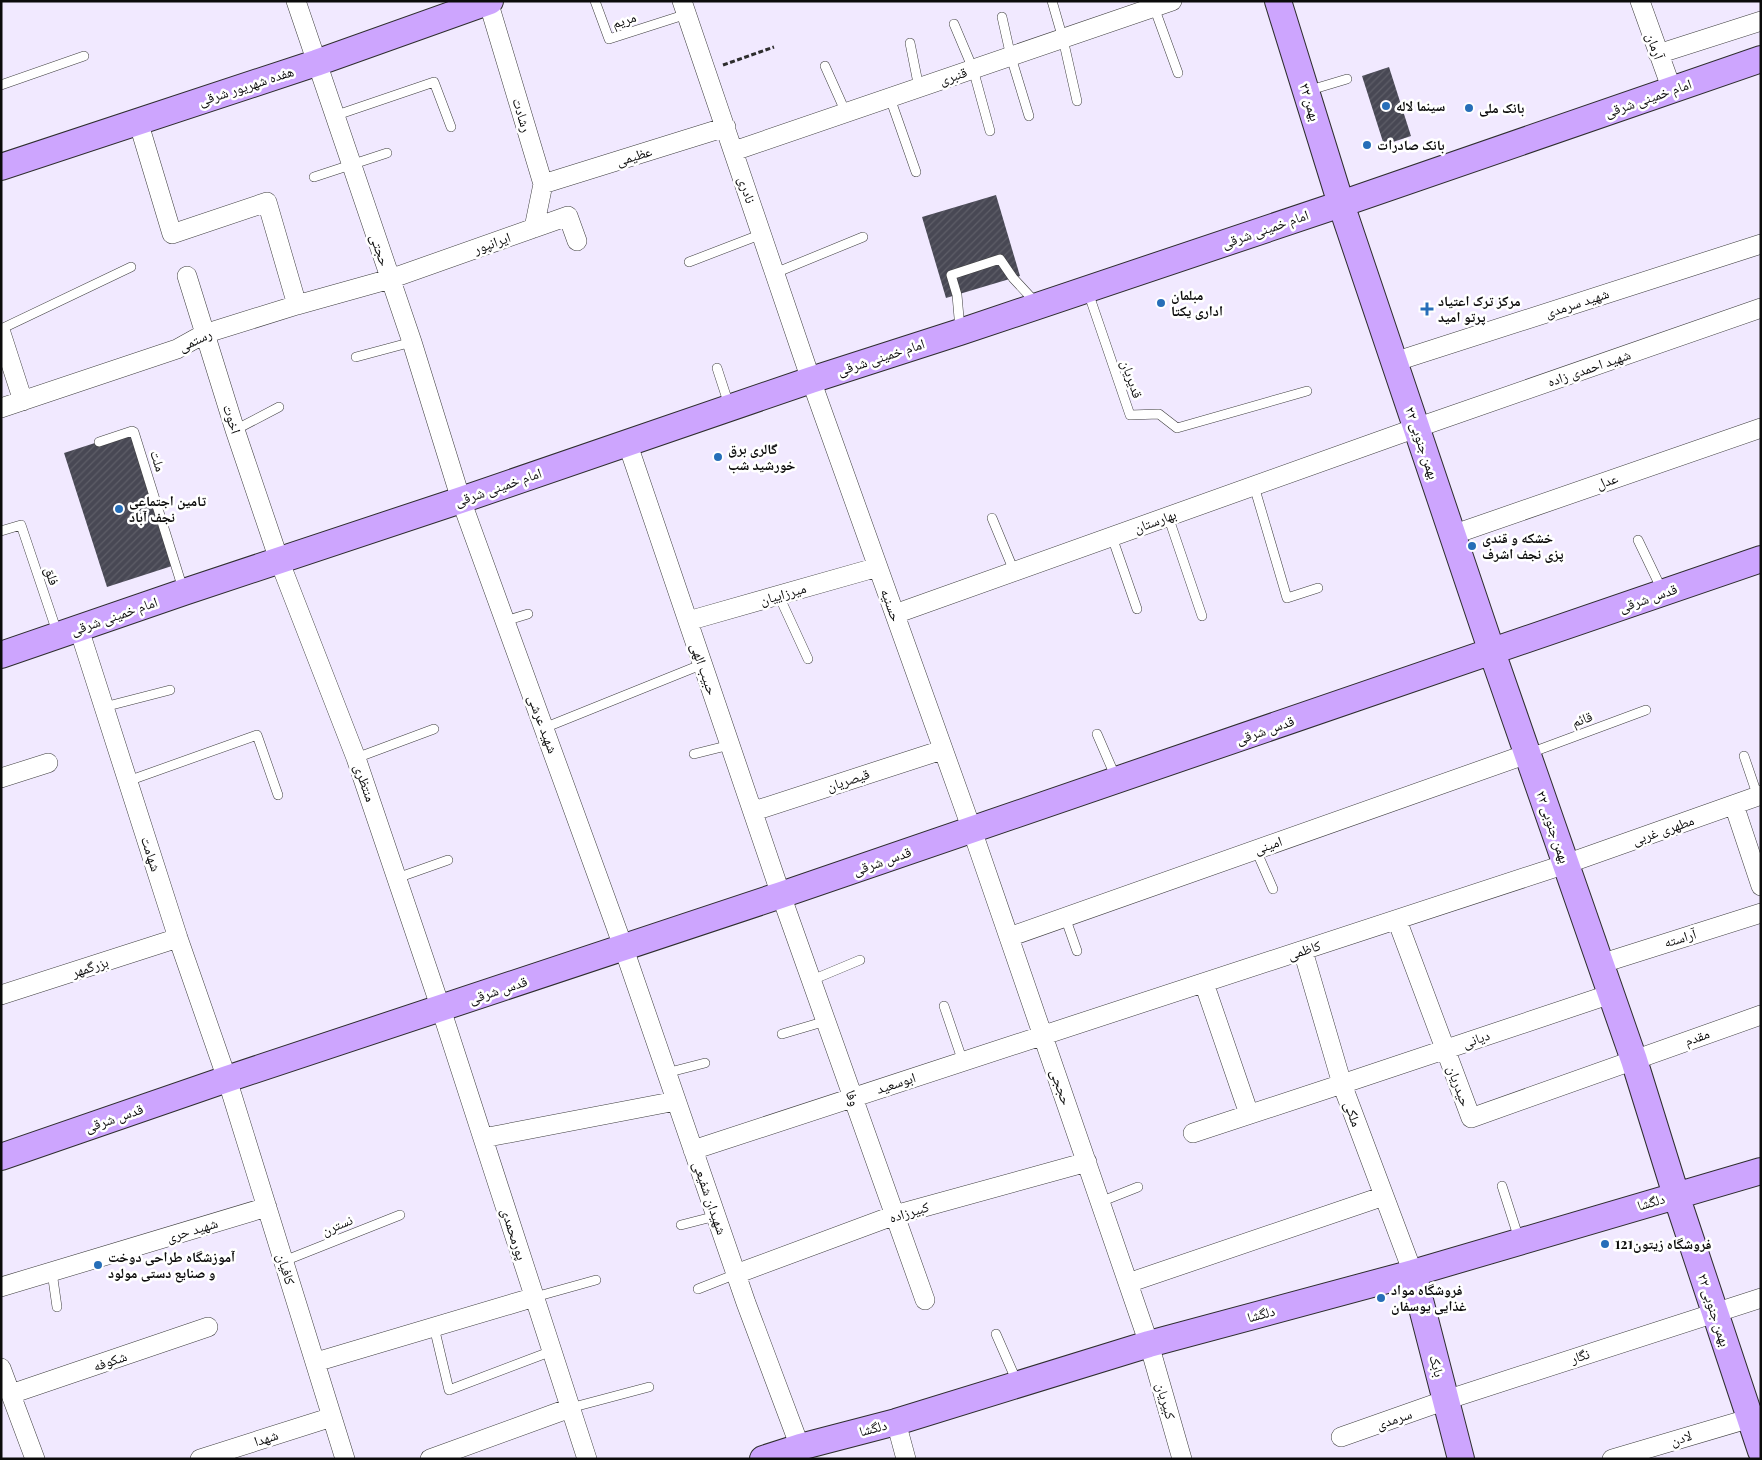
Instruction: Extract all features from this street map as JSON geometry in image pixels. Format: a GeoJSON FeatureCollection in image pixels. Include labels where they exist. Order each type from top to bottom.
{"type":"FeatureCollection","features":[{"type":"Feature","properties":{"kind":"street","name":"حجتی"},"geometry":{"type":"LineString","coordinates":[[296,1],[412,342],[461,500]]}},
{"type":"Feature","properties":{"kind":"street","name":"۲۲ بهمن"},"geometry":{"type":"LineString","coordinates":[[1278,1],[1341,204]]}},
{"type":"Feature","properties":{"kind":"street","name":"آرمان"},"geometry":{"type":"LineString","coordinates":[[1640,1],[1672,90]]}},
{"type":"Feature","properties":{"kind":"street","name":"هفده شهریور شرقی"},"geometry":{"type":"LineString","coordinates":[[1,167],[316,63],[489,2]]}},
{"type":"Feature","properties":{"kind":"street","name":"رشادت"},"geometry":{"type":"LineString","coordinates":[[489,2],[543,184],[534,228]]}},
{"type":"Feature","properties":{"kind":"street","name":"قنبری"},"geometry":{"type":"LineString","coordinates":[[734,151],[1163,4]]}},
{"type":"Feature","properties":{"kind":"street","name":"نادری"},"geometry":{"type":"LineString","coordinates":[[684,8],[811,380]]}},
{"type":"Feature","properties":{"kind":"street"},"geometry":{"type":"LineString","coordinates":[[1658,54],[1761,21]]}},
{"type":"Feature","properties":{"kind":"street","name":"امام خمینی شرقی"},"geometry":{"type":"LineString","coordinates":[[1,655],[811,380],[1341,204],[1761,59]]}},
{"type":"Feature","properties":{"kind":"street"},"geometry":{"type":"LineString","coordinates":[[138,121],[172,234],[266,202],[297,305]]}},
{"type":"Feature","properties":{"kind":"street","name":"عظیمی"},"geometry":{"type":"LineString","coordinates":[[543,184],[726,127]]}},
{"type":"Feature","properties":{"kind":"street","name":"۲۲ بهمن جنوبی"},"geometry":{"type":"LineString","coordinates":[[1341,204],[1492,652],[1634,1060],[1714,1312],[1755,1416],[1761,1451]]}},
{"type":"Feature","properties":{"kind":"street","name":"ایرانپور"},"geometry":{"type":"LineString","coordinates":[[390,279],[568,216],[577,241]]}},
{"type":"Feature","properties":{"kind":"street","name":"شهید سرمدی"},"geometry":{"type":"LineString","coordinates":[[1394,362],[1761,244]]}},
{"type":"Feature","properties":{"kind":"street","name":"اخوت"},"geometry":{"type":"LineString","coordinates":[[187,276],[235,430],[280,560]]}},
{"type":"Feature","properties":{"kind":"street","name":"رستمی"},"geometry":{"type":"LineString","coordinates":[[1,408],[177,349],[204,334],[390,279]]}},
{"type":"Feature","properties":{"kind":"street","name":"شهید احمدی زاده"},"geometry":{"type":"LineString","coordinates":[[1416,428],[1761,308]]}},
{"type":"Feature","properties":{"kind":"street"},"geometry":{"type":"LineString","coordinates":[[1,334],[23,401]]}},
{"type":"Feature","properties":{"kind":"street","name":"حسنیه"},"geometry":{"type":"LineString","coordinates":[[811,380],[972,830]]}},
{"type":"Feature","properties":{"kind":"street","name":"بهارستان"},"geometry":{"type":"LineString","coordinates":[[895,614],[1416,428]]}},
{"type":"Feature","properties":{"kind":"street","name":"عدل"},"geometry":{"type":"LineString","coordinates":[[1452,535],[1761,428]]}},
{"type":"Feature","properties":{"kind":"street","name":"حبیب الهی"},"geometry":{"type":"LineString","coordinates":[[627,442],[782,895]]}},
{"type":"Feature","properties":{"kind":"street","name":"شهید عرشی"},"geometry":{"type":"LineString","coordinates":[[461,500],[624,949]]}},
{"type":"Feature","properties":{"kind":"street","name":"منتظری"},"geometry":{"type":"LineString","coordinates":[[280,560],[356,758],[441,1009]]}},
{"type":"Feature","properties":{"kind":"street","name":"قدس شرقی"},"geometry":{"type":"LineString","coordinates":[[1,1157],[227,1079],[624,949],[1761,560]]}},
{"type":"Feature","properties":{"kind":"street","name":"میرزاییان"},"geometry":{"type":"LineString","coordinates":[[688,621],[878,567]]}},
{"type":"Feature","properties":{"kind":"street","name":"شهامت"},"geometry":{"type":"LineString","coordinates":[[68,632],[104,708],[178,938],[227,1079]]}},
{"type":"Feature","properties":{"kind":"street","name":"قیصریان"},"geometry":{"type":"LineString","coordinates":[[754,812],[942,750]]}},
{"type":"Feature","properties":{"kind":"street","name":"امینی"},"geometry":{"type":"LineString","coordinates":[[1009,937],[1527,754]]}},
{"type":"Feature","properties":{"kind":"street"},"geometry":{"type":"LineString","coordinates":[[1,778],[48,762]]}},
{"type":"Feature","properties":{"kind":"street","name":"مطهری غربی"},"geometry":{"type":"LineString","coordinates":[[1566,864],[1759,796]]}},
{"type":"Feature","properties":{"kind":"street"},"geometry":{"type":"LineString","coordinates":[[1734,805],[1760,884]]}},
{"type":"Feature","properties":{"kind":"street","name":"حججی"},"geometry":{"type":"LineString","coordinates":[[972,830],[1149,1344]]}},
{"type":"Feature","properties":{"kind":"street","name":"کاظمی"},"geometry":{"type":"LineString","coordinates":[[1043,1036],[1566,864]]}},
{"type":"Feature","properties":{"kind":"street","name":"وفا"},"geometry":{"type":"LineString","coordinates":[[782,895],[925,1300]]}},
{"type":"Feature","properties":{"kind":"street","name":"آراسته"},"geometry":{"type":"LineString","coordinates":[[1600,964],[1761,913]]}},
{"type":"Feature","properties":{"kind":"street","name":"حیدریان"},"geometry":{"type":"LineString","coordinates":[[1397,920],[1471,1118],[1634,1060]]}},
{"type":"Feature","properties":{"kind":"street","name":"بزرگمهر"},"geometry":{"type":"LineString","coordinates":[[1,995],[178,938]]}},
{"type":"Feature","properties":{"kind":"street","name":"شهیدان شفیعی"},"geometry":{"type":"LineString","coordinates":[[624,949],[736,1274],[800,1447]]}},
{"type":"Feature","properties":{"kind":"street","name":"ملکی"},"geometry":{"type":"LineString","coordinates":[[1303,951],[1342,1084],[1413,1273]]}},
{"type":"Feature","properties":{"kind":"street"},"geometry":{"type":"LineString","coordinates":[[1204,983],[1249,1114]]}},
{"type":"Feature","properties":{"kind":"street","name":"دیانی"},"geometry":{"type":"LineString","coordinates":[[1193,1132],[1611,994]]}},
{"type":"Feature","properties":{"kind":"street","name":"پورمحمدی"},"geometry":{"type":"LineString","coordinates":[[441,1009],[587,1459]]}},
{"type":"Feature","properties":{"kind":"street","name":"مقدم"},"geometry":{"type":"LineString","coordinates":[[1634,1060],[1761,1015]]}},
{"type":"Feature","properties":{"kind":"street","name":"ابوسعید"},"geometry":{"type":"LineString","coordinates":[[693,1150],[1043,1036]]}},
{"type":"Feature","properties":{"kind":"street","name":"کافیان"},"geometry":{"type":"LineString","coordinates":[[227,1079],[345,1459]]}},
{"type":"Feature","properties":{"kind":"street"},"geometry":{"type":"LineString","coordinates":[[483,1138],[676,1101]]}},
{"type":"Feature","properties":{"kind":"street","name":"کبیرزاده"},"geometry":{"type":"LineString","coordinates":[[736,1274],[895,1215],[1087,1162]]}},
{"type":"Feature","properties":{"kind":"street","name":"دلگشا"},"geometry":{"type":"LineString","coordinates":[[763,1459],[800,1447],[896,1422],[1149,1344],[1413,1273],[1761,1170]]}},
{"type":"Feature","properties":{"kind":"street"},"geometry":{"type":"LineString","coordinates":[[1128,1283],[1384,1196]]}},
{"type":"Feature","properties":{"kind":"street","name":"شهید حری"},"geometry":{"type":"LineString","coordinates":[[1,1287],[267,1207]]}},
{"type":"Feature","properties":{"kind":"street","name":"بابک"},"geometry":{"type":"LineString","coordinates":[[1413,1273],[1461,1459]]}},
{"type":"Feature","properties":{"kind":"street"},"geometry":{"type":"LineString","coordinates":[[316,1362],[535,1297]]}},
{"type":"Feature","properties":{"kind":"street","name":"نگار"},"geometry":{"type":"LineString","coordinates":[[1446,1400],[1761,1298]]}},
{"type":"Feature","properties":{"kind":"street","name":"شکوفه"},"geometry":{"type":"LineString","coordinates":[[11,1394],[208,1327]]}},
{"type":"Feature","properties":{"kind":"street","name":"کبیریان"},"geometry":{"type":"LineString","coordinates":[[1149,1344],[1182,1459]]}},
{"type":"Feature","properties":{"kind":"street"},"geometry":{"type":"LineString","coordinates":[[1,1368],[35,1459]]}},
{"type":"Feature","properties":{"kind":"street","name":"سرمدی"},"geometry":{"type":"LineString","coordinates":[[1341,1437],[1446,1400]]}},
{"type":"Feature","properties":{"kind":"street"},"geometry":{"type":"LineString","coordinates":[[430,1459],[570,1408]]}},
{"type":"Feature","properties":{"kind":"street","name":"لادن"},"geometry":{"type":"LineString","coordinates":[[1612,1459],[1755,1416]]}},
{"type":"Feature","properties":{"kind":"street","name":"شهدا"},"geometry":{"type":"LineString","coordinates":[[200,1459],[332,1417]]}},
{"type":"Feature","properties":{"kind":"street"},"geometry":{"type":"LineString","coordinates":[[896,1422],[906,1459]]}},
{"type":"Feature","properties":{"kind":"lane","name":"مریم"},"geometry":{"type":"LineString","coordinates":[[594,1],[609,39],[684,8]]}},
{"type":"Feature","properties":{"kind":"lane"},"geometry":{"type":"LineString","coordinates":[[1052,1],[1077,101]]}},
{"type":"Feature","properties":{"kind":"lane"},"geometry":{"type":"LineString","coordinates":[[1163,4],[1178,73]]}},
{"type":"Feature","properties":{"kind":"lane"},"geometry":{"type":"LineString","coordinates":[[1002,17],[1010,57],[1030,116]]}},
{"type":"Feature","properties":{"kind":"lane"},"geometry":{"type":"LineString","coordinates":[[954,24],[973,69],[990,131]]}},
{"type":"Feature","properties":{"kind":"lane"},"geometry":{"type":"LineString","coordinates":[[910,43],[919,88]]}},
{"type":"Feature","properties":{"kind":"lane"},"geometry":{"type":"LineString","coordinates":[[1,85],[84,56]]}},
{"type":"Feature","properties":{"kind":"lane"},"geometry":{"type":"LineString","coordinates":[[825,66],[846,113]]}},
{"type":"Feature","properties":{"kind":"lane"},"geometry":{"type":"LineString","coordinates":[[1306,91],[1347,79]]}},
{"type":"Feature","properties":{"kind":"lane"},"geometry":{"type":"LineString","coordinates":[[334,116],[434,82],[451,127]]}},
{"type":"Feature","properties":{"kind":"lane"},"geometry":{"type":"LineString","coordinates":[[890,98],[916,172]]}},
{"type":"Feature","properties":{"kind":"lane"},"geometry":{"type":"LineString","coordinates":[[314,177],[387,153]]}},
{"type":"Feature","properties":{"kind":"lane"},"geometry":{"type":"LineString","coordinates":[[689,262],[762,234]]}},
{"type":"Feature","properties":{"kind":"lane"},"geometry":{"type":"LineString","coordinates":[[775,273],[863,237]]}},
{"type":"Feature","properties":{"kind":"lane"},"geometry":{"type":"LineString","coordinates":[[960,332],[957,295],[951,275],[1000,259],[1013,278],[1038,305]]}},
{"type":"Feature","properties":{"kind":"lane"},"geometry":{"type":"LineString","coordinates":[[1,329],[131,268]]}},
{"type":"Feature","properties":{"kind":"lane","name":"قدیریان"},"geometry":{"type":"LineString","coordinates":[[1087,289],[1130,415],[1159,414],[1177,428],[1307,391]]}},
{"type":"Feature","properties":{"kind":"lane"},"geometry":{"type":"LineString","coordinates":[[356,356],[412,342]]}},
{"type":"Feature","properties":{"kind":"lane"},"geometry":{"type":"LineString","coordinates":[[717,368],[730,408]]}},
{"type":"Feature","properties":{"kind":"lane"},"geometry":{"type":"LineString","coordinates":[[235,430],[279,407]]}},
{"type":"Feature","properties":{"kind":"lane","name":"ملت"},"geometry":{"type":"LineString","coordinates":[[99,442],[132,431],[134,432],[184,592]]}},
{"type":"Feature","properties":{"kind":"lane"},"geometry":{"type":"LineString","coordinates":[[1254,486],[1287,598],[1318,588]]}},
{"type":"Feature","properties":{"kind":"lane"},"geometry":{"type":"LineString","coordinates":[[1168,516],[1202,616]]}},
{"type":"Feature","properties":{"kind":"lane"},"geometry":{"type":"LineString","coordinates":[[992,518],[1014,571]]}},
{"type":"Feature","properties":{"kind":"lane","name":"فلق"},"geometry":{"type":"LineString","coordinates":[[1,531],[21,525],[68,632]]}},
{"type":"Feature","properties":{"kind":"lane"},"geometry":{"type":"LineString","coordinates":[[1112,537],[1137,609]]}},
{"type":"Feature","properties":{"kind":"lane"},"geometry":{"type":"LineString","coordinates":[[1638,540],[1664,593]]}},
{"type":"Feature","properties":{"kind":"lane"},"geometry":{"type":"LineString","coordinates":[[779,596],[808,659]]}},
{"type":"Feature","properties":{"kind":"lane"},"geometry":{"type":"LineString","coordinates":[[505,621],[528,614]]}},
{"type":"Feature","properties":{"kind":"lane"},"geometry":{"type":"LineString","coordinates":[[544,728],[703,664]]}},
{"type":"Feature","properties":{"kind":"lane"},"geometry":{"type":"LineString","coordinates":[[104,708],[170,690]]}},
{"type":"Feature","properties":{"kind":"lane","name":"قائم"},"geometry":{"type":"LineString","coordinates":[[1527,754],[1646,710]]}},
{"type":"Feature","properties":{"kind":"lane"},"geometry":{"type":"LineString","coordinates":[[356,758],[434,729]]}},
{"type":"Feature","properties":{"kind":"lane"},"geometry":{"type":"LineString","coordinates":[[1097,734],[1117,781]]}},
{"type":"Feature","properties":{"kind":"lane"},"geometry":{"type":"LineString","coordinates":[[128,781],[257,735],[278,795]]}},
{"type":"Feature","properties":{"kind":"lane"},"geometry":{"type":"LineString","coordinates":[[694,754],[730,745]]}},
{"type":"Feature","properties":{"kind":"lane"},"geometry":{"type":"LineString","coordinates":[[1744,756],[1759,796]]}},
{"type":"Feature","properties":{"kind":"lane"},"geometry":{"type":"LineString","coordinates":[[1256,850],[1273,889]]}},
{"type":"Feature","properties":{"kind":"lane"},"geometry":{"type":"LineString","coordinates":[[397,878],[448,860]]}},
{"type":"Feature","properties":{"kind":"lane"},"geometry":{"type":"LineString","coordinates":[[1065,917],[1077,951]]}},
{"type":"Feature","properties":{"kind":"lane"},"geometry":{"type":"LineString","coordinates":[[812,980],[860,960]]}},
{"type":"Feature","properties":{"kind":"lane"},"geometry":{"type":"LineString","coordinates":[[944,1006],[963,1062]]}},
{"type":"Feature","properties":{"kind":"lane"},"geometry":{"type":"LineString","coordinates":[[782,1034],[826,1022]]}},
{"type":"Feature","properties":{"kind":"lane"},"geometry":{"type":"LineString","coordinates":[[666,1072],[705,1063]]}},
{"type":"Feature","properties":{"kind":"lane"},"geometry":{"type":"LineString","coordinates":[[1502,1186],[1520,1241]]}},
{"type":"Feature","properties":{"kind":"lane"},"geometry":{"type":"LineString","coordinates":[[1100,1202],[1138,1187]]}},
{"type":"Feature","properties":{"kind":"lane","name":"نسترن"},"geometry":{"type":"LineString","coordinates":[[284,1261],[400,1215]]}},
{"type":"Feature","properties":{"kind":"lane"},"geometry":{"type":"LineString","coordinates":[[681,1225],[716,1216]]}},
{"type":"Feature","properties":{"kind":"lane"},"geometry":{"type":"LineString","coordinates":[[52,1272],[57,1307]]}},
{"type":"Feature","properties":{"kind":"lane"},"geometry":{"type":"LineString","coordinates":[[698,1288],[736,1274]]}},
{"type":"Feature","properties":{"kind":"lane"},"geometry":{"type":"LineString","coordinates":[[535,1297],[596,1280]]}},
{"type":"Feature","properties":{"kind":"lane"},"geometry":{"type":"LineString","coordinates":[[434,1327],[450,1390],[552,1351]]}},
{"type":"Feature","properties":{"kind":"lane"},"geometry":{"type":"LineString","coordinates":[[996,1334],[1018,1384]]}},
{"type":"Feature","properties":{"kind":"lane"},"geometry":{"type":"LineString","coordinates":[[570,1408],[649,1387]]}},
{"type":"Feature","properties":{"kind":"path"},"geometry":{"type":"LineString","coordinates":[[706,71],[774,47]]}},
{"type":"Feature","properties":{"kind":"building","name":"سینما لاله"},"geometry":{"type":"Polygon","coordinates":[[[1389,67],[1411,136],[1384,145],[1362,76],[1389,67]]]}},
{"type":"Feature","properties":{"kind":"building"},"geometry":{"type":"Polygon","coordinates":[[[996,195],[1020,276],[946,298],[922,217],[996,195]]]}},
{"type":"Feature","properties":{"kind":"building","name":"تامین اجتماعی نجف آباد"},"geometry":{"type":"Polygon","coordinates":[[[132,431],[175,565],[107,587],[64,453],[132,431]]]}},
{"type":"Feature","properties":{"kind":"place","name":"سینما لاله"},"geometry":{"type":"Point","coordinates":[1386,106]}},
{"type":"Feature","properties":{"kind":"place","name":"بانک ملی"},"geometry":{"type":"Point","coordinates":[1469,108]}},
{"type":"Feature","properties":{"kind":"place","name":"بانک صادرات"},"geometry":{"type":"Point","coordinates":[1367,145]}},
{"type":"Feature","properties":{"kind":"place","name":"مبلمان اداری یکتا"},"geometry":{"type":"Point","coordinates":[1161,303]}},
{"type":"Feature","properties":{"kind":"place","name":"مرکز ترک اعتیاد پرتو امید"},"geometry":{"type":"Point","coordinates":[1427,309]}},
{"type":"Feature","properties":{"kind":"place","name":"گالری برق خورشید شب"},"geometry":{"type":"Point","coordinates":[718,457]}},
{"type":"Feature","properties":{"kind":"place","name":"تامین اجتماعی نجف آباد"},"geometry":{"type":"Point","coordinates":[119,509]}},
{"type":"Feature","properties":{"kind":"place","name":"خشکه و قندی پزی نجف اشرف"},"geometry":{"type":"Point","coordinates":[1472,546]}},
{"type":"Feature","properties":{"kind":"place","name":"فروشگاه زیتون121"},"geometry":{"type":"Point","coordinates":[1605,1244]}},
{"type":"Feature","properties":{"kind":"place","name":"آموزشگاه طراحی دوخت و صنایع دستی مولود"},"geometry":{"type":"Point","coordinates":[98,1265]}},
{"type":"Feature","properties":{"kind":"place","name":"فروشگاه مواد غذایی یوسفان"},"geometry":{"type":"Point","coordinates":[1381,1298]}}]}
